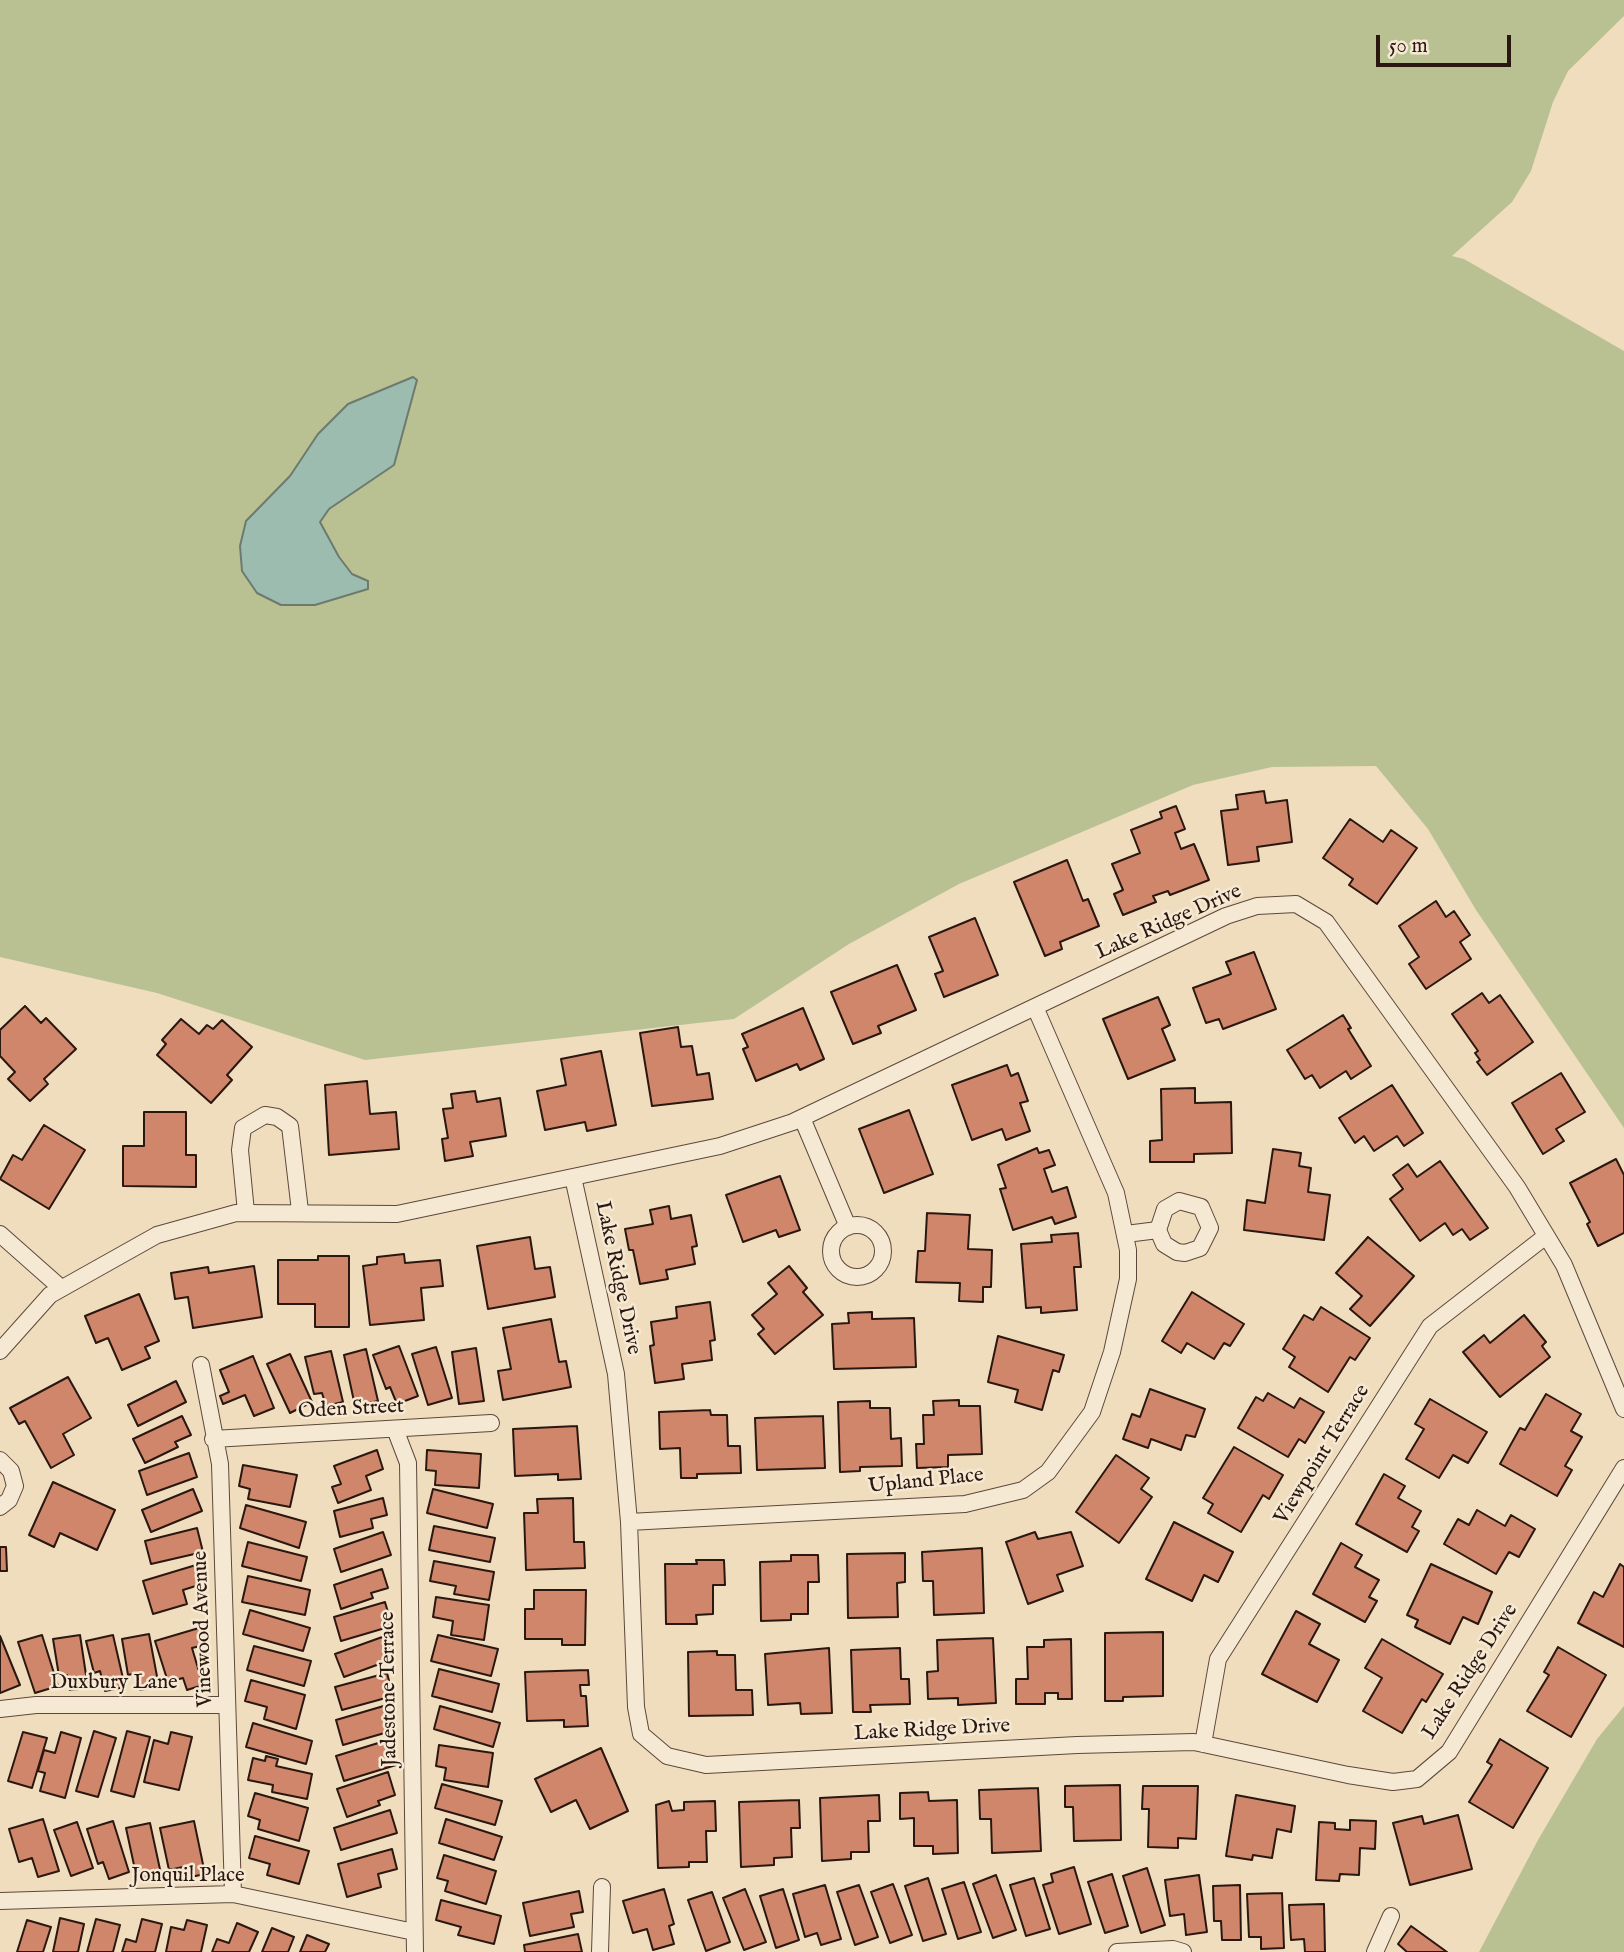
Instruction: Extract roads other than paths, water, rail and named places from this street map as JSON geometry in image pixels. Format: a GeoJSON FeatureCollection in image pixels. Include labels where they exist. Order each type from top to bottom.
{"type":"FeatureCollection","features":[{"type":"Feature","properties":{"kind":"street","name":"Lake Ridge Drive"},"geometry":{"type":"LineString","coordinates":[[0,1351],[50,1295],[157,1235],[246,1212],[397,1214],[720,1146],[802,1118],[1226,916],[1257,906],[1296,904],[1326,922],[1517,1187],[1564,1265],[1624,1409]]}},
{"type":"Feature","properties":{"kind":"street","name":"Upland Place"},"geometry":{"type":"LineString","coordinates":[[629,1522],[965,1504],[1023,1490],[1048,1472],[1092,1412],[1112,1352],[1128,1279],[1126,1234],[1116,1193],[1035,1007]]}},
{"type":"Feature","properties":{"kind":"street"},"geometry":{"type":"LineString","coordinates":[[246,1212],[240,1150],[243,1128],[265,1115],[277,1117],[290,1126],[300,1211]]}},
{"type":"Feature","properties":{"kind":"street"},"geometry":{"type":"LineString","coordinates":[[802,1118],[848,1227]]}},
{"type":"Feature","properties":{"kind":"street","name":"Lake Ridge Drive"},"geometry":{"type":"LineString","coordinates":[[573,1177],[616,1374],[629,1522],[636,1707],[641,1734],[667,1756],[706,1765],[1077,1745],[1203,1744],[1348,1775],[1393,1782],[1417,1779],[1449,1752],[1624,1468]]}},
{"type":"Feature","properties":{"kind":"street"},"geometry":{"type":"LineString","coordinates":[[1126,1234],[1158,1230]]}},
{"type":"Feature","properties":{"kind":"street"},"geometry":{"type":"LineString","coordinates":[[0,1234],[61,1288]]}},
{"type":"Feature","properties":{"kind":"street","name":"Viewpoint Terrace"},"geometry":{"type":"LineString","coordinates":[[1203,1744],[1219,1659],[1430,1326],[1546,1236]]}},
{"type":"Feature","properties":{"kind":"street","name":"Vinewood Avenue"},"geometry":{"type":"LineString","coordinates":[[201,1365],[220,1464],[233,1894]]}},
{"type":"Feature","properties":{"kind":"street","name":"Oden Street"},"geometry":{"type":"LineString","coordinates":[[214,1439],[491,1423]]}},
{"type":"Feature","properties":{"kind":"street","name":"Jadestone Terrace"},"geometry":{"type":"LineString","coordinates":[[395,1429],[408,1463],[415,1952]]}},
{"type":"Feature","properties":{"kind":"street"},"geometry":{"type":"LineString","coordinates":[[0,1460],[11,1471],[15,1486],[9,1500],[0,1507]]}},
{"type":"Feature","properties":{"kind":"street","name":"Duxbury Lane"},"geometry":{"type":"LineString","coordinates":[[0,1709],[36,1705],[228,1705]]}},
{"type":"Feature","properties":{"kind":"street"},"geometry":{"type":"LineString","coordinates":[[600,1952],[602,1887]]}},
{"type":"Feature","properties":{"kind":"street","name":"Jonquil Place"},"geometry":{"type":"LineString","coordinates":[[1,1900],[233,1894],[414,1932]]}},
{"type":"Feature","properties":{"kind":"street"},"geometry":{"type":"LineString","coordinates":[[1375,1952],[1391,1916]]}},
{"type":"Feature","properties":{"kind":"street"},"geometry":{"type":"LineString","coordinates":[[1117,1952],[1173,1949],[1183,1952]]}}]}
